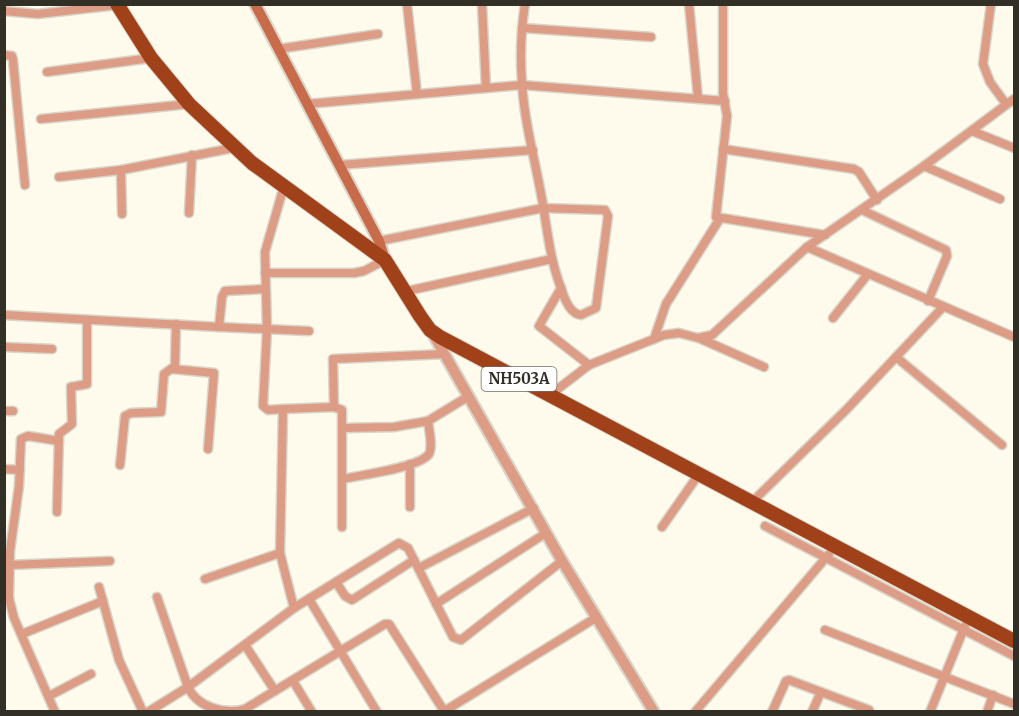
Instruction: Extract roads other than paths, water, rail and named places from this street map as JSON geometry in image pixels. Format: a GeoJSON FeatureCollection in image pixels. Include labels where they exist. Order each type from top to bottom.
{"type":"FeatureCollection","features":[{"type":"Feature","properties":{"kind":"highway"},"geometry":{"type":"LineString","coordinates":[[117,5],[151,58],[189,104],[233,148],[385,260],[430,330]]}},
{"type":"Feature","properties":{"kind":"highway","name":"NH503A"},"geometry":{"type":"LineString","coordinates":[[430,330],[835,547],[966,623],[1014,641]]}},
{"type":"Feature","properties":{"kind":"main road"},"geometry":{"type":"LineString","coordinates":[[255,4],[379,241],[385,260]]}},
{"type":"Feature","properties":{"kind":"street"},"geometry":{"type":"LineString","coordinates":[[407,4],[417,94]]}},
{"type":"Feature","properties":{"kind":"street"},"geometry":{"type":"LineString","coordinates":[[482,4],[486,88]]}},
{"type":"Feature","properties":{"kind":"street"},"geometry":{"type":"LineString","coordinates":[[379,241],[543,208],[605,210],[608,216],[596,308],[581,315],[575,314],[561,288],[552,259],[543,208],[533,150],[522,85],[522,28],[525,4]]}},
{"type":"Feature","properties":{"kind":"street"},"geometry":{"type":"LineString","coordinates":[[689,4],[698,98]]}},
{"type":"Feature","properties":{"kind":"street"},"geometry":{"type":"LineString","coordinates":[[723,4],[727,116],[715,214],[719,220],[825,235]]}},
{"type":"Feature","properties":{"kind":"street"},"geometry":{"type":"LineString","coordinates":[[991,4],[983,64],[990,82],[1006,104]]}},
{"type":"Feature","properties":{"kind":"street"},"geometry":{"type":"LineString","coordinates":[[4,11],[19,9],[38,14],[117,5]]}},
{"type":"Feature","properties":{"kind":"street"},"geometry":{"type":"LineString","coordinates":[[522,28],[651,37]]}},
{"type":"Feature","properties":{"kind":"street"},"geometry":{"type":"LineString","coordinates":[[278,48],[378,34]]}},
{"type":"Feature","properties":{"kind":"street"},"geometry":{"type":"LineString","coordinates":[[4,55],[12,56],[13,60],[25,185]]}},
{"type":"Feature","properties":{"kind":"street"},"geometry":{"type":"LineString","coordinates":[[47,72],[151,58]]}},
{"type":"Feature","properties":{"kind":"street"},"geometry":{"type":"LineString","coordinates":[[307,104],[522,85],[725,100]]}},
{"type":"Feature","properties":{"kind":"street"},"geometry":{"type":"LineString","coordinates":[[698,338],[712,335],[807,247],[924,166],[1014,99]]}},
{"type":"Feature","properties":{"kind":"street"},"geometry":{"type":"LineString","coordinates":[[41,119],[189,104]]}},
{"type":"Feature","properties":{"kind":"street"},"geometry":{"type":"LineString","coordinates":[[972,131],[1014,148]]}},
{"type":"Feature","properties":{"kind":"street"},"geometry":{"type":"LineString","coordinates":[[59,177],[121,170],[233,148]]}},
{"type":"Feature","properties":{"kind":"street"},"geometry":{"type":"LineString","coordinates":[[723,149],[854,169],[859,172],[876,200]]}},
{"type":"Feature","properties":{"kind":"street"},"geometry":{"type":"LineString","coordinates":[[340,165],[533,150]]}},
{"type":"Feature","properties":{"kind":"street"},"geometry":{"type":"LineString","coordinates":[[189,213],[192,155]]}},
{"type":"Feature","properties":{"kind":"street"},"geometry":{"type":"LineString","coordinates":[[924,166],[1000,199]]}},
{"type":"Feature","properties":{"kind":"street"},"geometry":{"type":"LineString","coordinates":[[121,170],[122,214]]}},
{"type":"Feature","properties":{"kind":"street"},"geometry":{"type":"LineString","coordinates":[[284,186],[266,243],[267,330],[263,406],[268,410],[334,407],[342,410],[342,527]]}},
{"type":"Feature","properties":{"kind":"street"},"geometry":{"type":"LineString","coordinates":[[862,210],[946,250],[947,256],[928,301]]}},
{"type":"Feature","properties":{"kind":"street"},"geometry":{"type":"LineString","coordinates":[[654,339],[666,304],[719,220]]}},
{"type":"Feature","properties":{"kind":"street"},"geometry":{"type":"LineString","coordinates":[[807,247],[1014,337]]}},
{"type":"Feature","properties":{"kind":"street"},"geometry":{"type":"LineString","coordinates":[[407,291],[552,259]]}},
{"type":"Feature","properties":{"kind":"street"},"geometry":{"type":"LineString","coordinates":[[265,273],[354,273],[364,271],[385,260]]}},
{"type":"Feature","properties":{"kind":"street"},"geometry":{"type":"LineString","coordinates":[[832,318],[868,274]]}},
{"type":"Feature","properties":{"kind":"street"},"geometry":{"type":"LineString","coordinates":[[561,288],[539,326],[589,365]]}},
{"type":"Feature","properties":{"kind":"street"},"geometry":{"type":"LineString","coordinates":[[219,327],[222,297],[225,291],[265,289]]}},
{"type":"Feature","properties":{"kind":"street"},"geometry":{"type":"LineString","coordinates":[[751,503],[943,307]]}},
{"type":"Feature","properties":{"kind":"street"},"geometry":{"type":"LineString","coordinates":[[4,315],[309,331]]}},
{"type":"Feature","properties":{"kind":"street"},"geometry":{"type":"LineString","coordinates":[[57,512],[60,431],[72,424],[71,387],[87,384],[87,320]]}},
{"type":"Feature","properties":{"kind":"street"},"geometry":{"type":"LineString","coordinates":[[120,465],[126,416],[160,412],[164,374],[176,366],[177,324]]}},
{"type":"Feature","properties":{"kind":"street"},"geometry":{"type":"LineString","coordinates":[[430,330],[534,508],[562,561],[654,711]]}},
{"type":"Feature","properties":{"kind":"street"},"geometry":{"type":"LineString","coordinates":[[550,395],[589,365],[672,333],[698,338],[764,367]]}},
{"type":"Feature","properties":{"kind":"street"},"geometry":{"type":"LineString","coordinates":[[4,347],[52,349]]}},
{"type":"Feature","properties":{"kind":"street"},"geometry":{"type":"LineString","coordinates":[[334,407],[333,359],[445,354]]}},
{"type":"Feature","properties":{"kind":"street"},"geometry":{"type":"LineString","coordinates":[[896,357],[1002,445]]}},
{"type":"Feature","properties":{"kind":"street"},"geometry":{"type":"LineString","coordinates":[[172,369],[214,373],[208,448]]}},
{"type":"Feature","properties":{"kind":"street"},"geometry":{"type":"LineString","coordinates":[[343,428],[386,427],[428,421],[469,396]]}},
{"type":"Feature","properties":{"kind":"street"},"geometry":{"type":"LineString","coordinates":[[283,409],[280,553],[294,608]]}},
{"type":"Feature","properties":{"kind":"street"},"geometry":{"type":"LineString","coordinates":[[343,479],[410,464],[430,452],[428,421]]}},
{"type":"Feature","properties":{"kind":"street"},"geometry":{"type":"LineString","coordinates":[[55,711],[7,598],[9,565],[7,551],[20,470],[20,444],[24,436],[59,441]]}},
{"type":"Feature","properties":{"kind":"street"},"geometry":{"type":"LineString","coordinates":[[410,464],[410,507]]}},
{"type":"Feature","properties":{"kind":"street"},"geometry":{"type":"LineString","coordinates":[[4,469],[20,470]]}},
{"type":"Feature","properties":{"kind":"street"},"geometry":{"type":"LineString","coordinates":[[662,527],[699,474]]}},
{"type":"Feature","properties":{"kind":"street"},"geometry":{"type":"LineString","coordinates":[[336,582],[345,596],[352,600],[417,564],[534,508]]}},
{"type":"Feature","properties":{"kind":"street"},"geometry":{"type":"LineString","coordinates":[[765,526],[826,558],[966,623],[1014,656]]}},
{"type":"Feature","properties":{"kind":"street"},"geometry":{"type":"LineString","coordinates":[[436,604],[546,532]]}},
{"type":"Feature","properties":{"kind":"street"},"geometry":{"type":"LineString","coordinates":[[148,711],[188,687],[294,608],[399,543],[404,544],[417,564],[453,637],[464,639],[562,561]]}},
{"type":"Feature","properties":{"kind":"street"},"geometry":{"type":"LineString","coordinates":[[695,711],[835,547]]}},
{"type":"Feature","properties":{"kind":"street"},"geometry":{"type":"LineString","coordinates":[[204,579],[280,553]]}},
{"type":"Feature","properties":{"kind":"street"},"geometry":{"type":"LineString","coordinates":[[9,565],[110,561]]}},
{"type":"Feature","properties":{"kind":"street"},"geometry":{"type":"LineString","coordinates":[[99,587],[119,660],[143,711]]}},
{"type":"Feature","properties":{"kind":"street"},"geometry":{"type":"LineString","coordinates":[[157,597],[188,687],[198,702],[229,711],[245,709],[385,624],[392,625],[444,711],[597,617]]}},
{"type":"Feature","properties":{"kind":"street"},"geometry":{"type":"LineString","coordinates":[[309,599],[377,711]]}},
{"type":"Feature","properties":{"kind":"street"},"geometry":{"type":"LineString","coordinates":[[22,634],[103,601]]}},
{"type":"Feature","properties":{"kind":"street"},"geometry":{"type":"LineString","coordinates":[[930,711],[966,623]]}},
{"type":"Feature","properties":{"kind":"street"},"geometry":{"type":"LineString","coordinates":[[825,630],[1014,704]]}},
{"type":"Feature","properties":{"kind":"street"},"geometry":{"type":"LineString","coordinates":[[245,645],[275,692]]}},
{"type":"Feature","properties":{"kind":"street"},"geometry":{"type":"LineString","coordinates":[[48,696],[91,674]]}},
{"type":"Feature","properties":{"kind":"street"},"geometry":{"type":"LineString","coordinates":[[293,681],[312,711]]}},
{"type":"Feature","properties":{"kind":"street"},"geometry":{"type":"LineString","coordinates":[[772,711],[786,681],[794,681],[869,710]]}},
{"type":"Feature","properties":{"kind":"street"},"geometry":{"type":"LineString","coordinates":[[815,711],[821,692]]}},
{"type":"Feature","properties":{"kind":"street"},"geometry":{"type":"LineString","coordinates":[[987,711],[993,695]]}}]}
